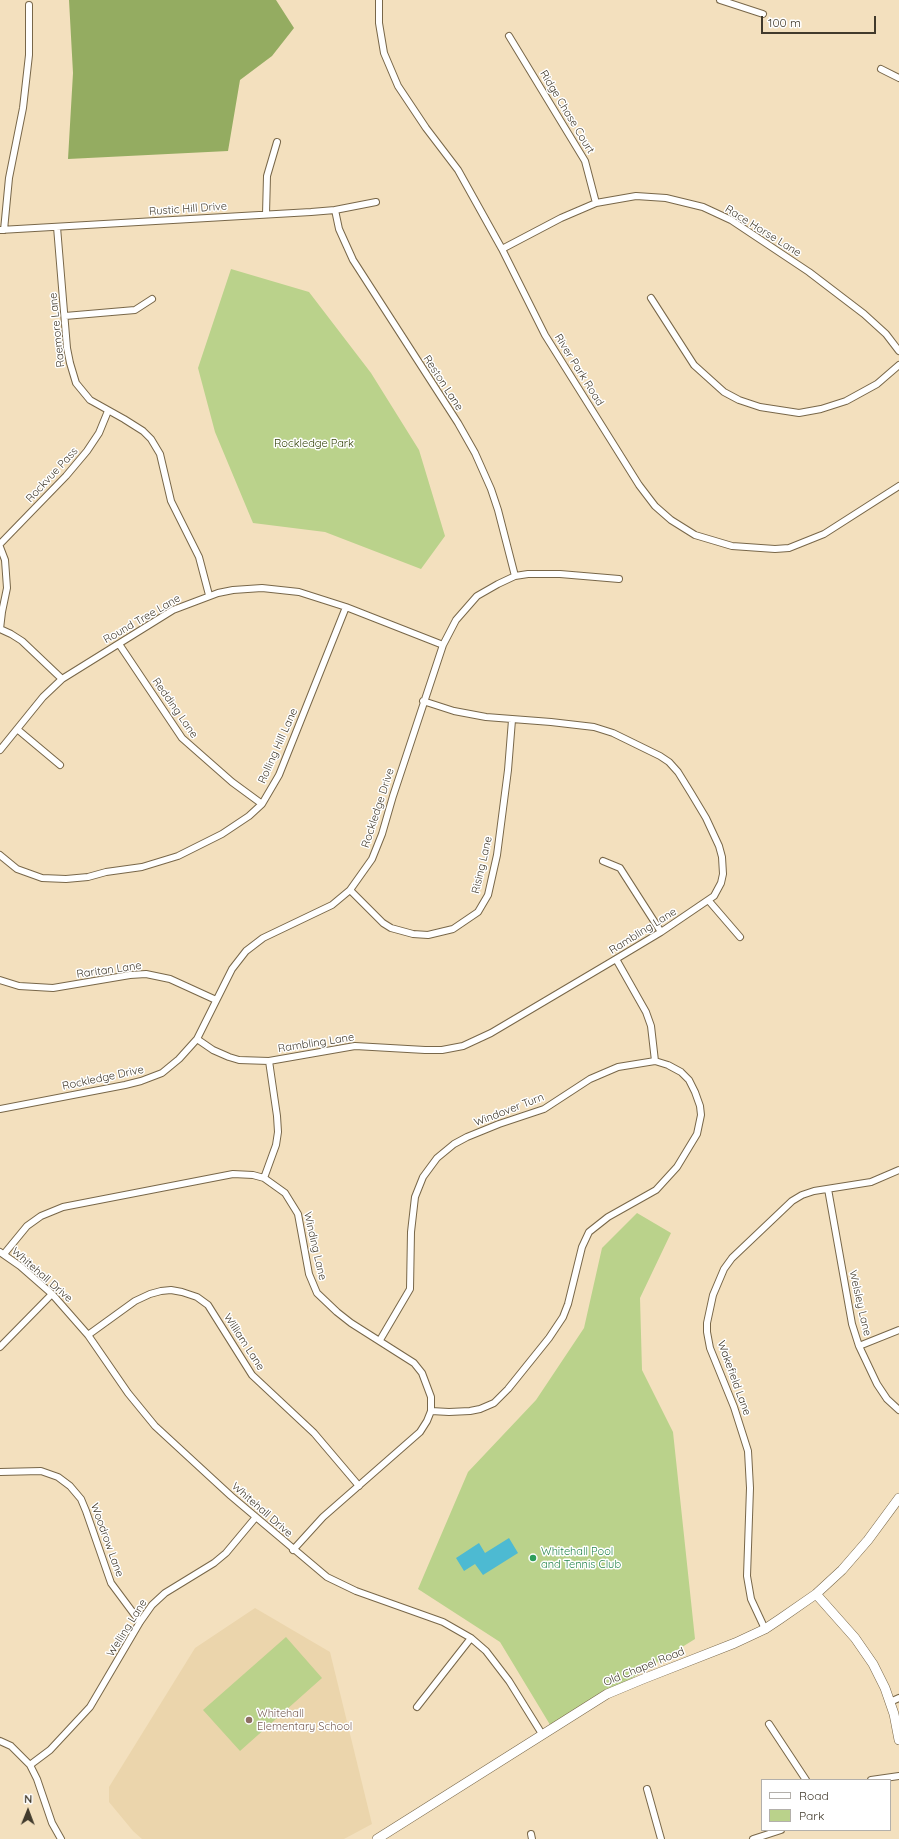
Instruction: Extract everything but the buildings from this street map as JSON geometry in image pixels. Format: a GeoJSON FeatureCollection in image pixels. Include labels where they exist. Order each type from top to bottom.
{"type":"FeatureCollection","features":[{"type":"Feature","properties":{"kind":"street","name":"River Park Road"},"geometry":{"type":"LineString","coordinates":[[379,0],[379,23],[384,53],[389,68],[398,86],[426,128],[458,170],[502,248],[545,335],[640,485],[655,506],[671,520],[695,535],[732,546],[769,549],[789,548],[824,534],[899,486]]}},
{"type":"Feature","properties":{"kind":"street"},"geometry":{"type":"LineString","coordinates":[[720,0],[763,14]]}},
{"type":"Feature","properties":{"kind":"street"},"geometry":{"type":"LineString","coordinates":[[2,230],[8,184],[23,108],[29,55],[29,5]]}},
{"type":"Feature","properties":{"kind":"street","name":"Ridge Chase Court"},"geometry":{"type":"LineString","coordinates":[[509,36],[585,161],[596,203]]}},
{"type":"Feature","properties":{"kind":"street"},"geometry":{"type":"LineString","coordinates":[[881,69],[899,78]]}},
{"type":"Feature","properties":{"kind":"street"},"geometry":{"type":"LineString","coordinates":[[266,214],[267,176],[277,142]]}},
{"type":"Feature","properties":{"kind":"street","name":"Race Horse Lane"},"geometry":{"type":"LineString","coordinates":[[502,248],[561,218],[596,203],[636,196],[666,198],[703,207],[731,220],[809,272],[864,314],[886,334],[899,352]]}},
{"type":"Feature","properties":{"kind":"street","name":"Rustic Hill Drive"},"geometry":{"type":"LineString","coordinates":[[2,230],[335,210],[376,202]]}},
{"type":"Feature","properties":{"kind":"street","name":"Reston Lane"},"geometry":{"type":"LineString","coordinates":[[335,210],[339,230],[353,260],[475,453],[491,489],[498,510],[515,576]]}},
{"type":"Feature","properties":{"kind":"street","name":"Raemore Lane"},"geometry":{"type":"LineString","coordinates":[[57,227],[70,363],[76,382],[90,400],[143,431],[156,447],[163,465],[171,501],[199,557],[209,595]]}},
{"type":"Feature","properties":{"kind":"street"},"geometry":{"type":"LineString","coordinates":[[651,298],[694,365],[724,392],[739,400],[760,407],[799,413],[821,409],[846,401],[877,384],[899,365]]}},
{"type":"Feature","properties":{"kind":"street"},"geometry":{"type":"LineString","coordinates":[[65,316],[135,310],[152,299]]}},
{"type":"Feature","properties":{"kind":"street","name":"Rockvue Pass"},"geometry":{"type":"LineString","coordinates":[[0,546],[66,476],[87,451],[99,433],[108,411]]}},
{"type":"Feature","properties":{"kind":"street"},"geometry":{"type":"LineString","coordinates":[[0,546],[4,560],[7,582],[0,629],[22,641],[62,679]]}},
{"type":"Feature","properties":{"kind":"street","name":"Rockledge Drive"},"geometry":{"type":"LineString","coordinates":[[0,1109],[125,1085],[152,1078],[172,1066],[197,1039],[232,969],[246,951],[263,938],[332,905],[350,890],[372,860],[382,834],[423,701],[443,645],[456,620],[471,602],[487,590],[515,576],[542,573],[619,579]]}},
{"type":"Feature","properties":{"kind":"street","name":"Round Tree Lane"},"geometry":{"type":"LineString","coordinates":[[0,750],[44,697],[62,679],[174,610],[209,595],[233,590],[273,588],[299,592],[346,607],[443,645]]}},
{"type":"Feature","properties":{"kind":"street","name":"Rolling Hill Lane"},"geometry":{"type":"LineString","coordinates":[[0,856],[17,869],[35,876],[49,879],[79,878],[106,872],[142,867],[166,860],[204,843],[249,816],[262,804],[288,756],[346,607]]}},
{"type":"Feature","properties":{"kind":"street","name":"Redding Lane"},"geometry":{"type":"LineString","coordinates":[[119,644],[182,738],[232,782],[262,804]]}},
{"type":"Feature","properties":{"kind":"street","name":"Rambling Lane"},"geometry":{"type":"LineString","coordinates":[[197,1039],[213,1050],[229,1057],[239,1060],[269,1061],[355,1046],[442,1050],[463,1046],[490,1033],[616,959],[661,932],[709,901],[714,896],[721,883],[722,857],[706,818],[670,762],[636,744],[602,729],[551,722],[512,720],[467,714],[423,701]]}},
{"type":"Feature","properties":{"kind":"street","name":"Rising Lane"},"geometry":{"type":"LineString","coordinates":[[350,890],[391,928],[413,934],[428,935],[449,930],[462,924],[478,912],[488,895],[497,855],[508,776],[512,720]]}},
{"type":"Feature","properties":{"kind":"street"},"geometry":{"type":"LineString","coordinates":[[17,729],[60,765]]}},
{"type":"Feature","properties":{"kind":"street"},"geometry":{"type":"LineString","coordinates":[[603,861],[620,868],[661,932]]}},
{"type":"Feature","properties":{"kind":"street"},"geometry":{"type":"LineString","coordinates":[[709,901],[740,937]]}},
{"type":"Feature","properties":{"kind":"street"},"geometry":{"type":"LineString","coordinates":[[616,959],[646,1012],[651,1026],[655,1061]]}},
{"type":"Feature","properties":{"kind":"street","name":"Raritan Lane"},"geometry":{"type":"LineString","coordinates":[[0,980],[19,986],[53,988],[130,975],[146,974],[170,978],[216,1000]]}},
{"type":"Feature","properties":{"kind":"street"},"geometry":{"type":"LineString","coordinates":[[264,1178],[276,1144],[278,1132],[269,1061]]}},
{"type":"Feature","properties":{"kind":"street","name":"Windover Turn"},"geometry":{"type":"LineString","coordinates":[[380,1340],[410,1289],[411,1232],[415,1197],[423,1177],[437,1158],[454,1144],[467,1137],[499,1124],[544,1109],[590,1079],[629,1064],[655,1061],[668,1065],[681,1072],[689,1080],[698,1098],[701,1115],[699,1128],[686,1155],[670,1176],[656,1190],[608,1217],[589,1232],[582,1247],[568,1304],[563,1317],[530,1362],[500,1397],[494,1402],[480,1409],[449,1412],[431,1411]]}},
{"type":"Feature","properties":{"kind":"street","name":"Wakefield Lane"},"geometry":{"type":"LineString","coordinates":[[765,1629],[751,1599],[747,1576],[750,1488],[748,1451],[734,1407],[710,1348],[707,1323],[719,1279],[724,1268],[732,1258],[792,1201],[802,1195],[871,1182],[899,1170]]}},
{"type":"Feature","properties":{"kind":"street","name":"Winding Lane"},"geometry":{"type":"LineString","coordinates":[[2,1253],[27,1226],[41,1216],[63,1207],[222,1176],[247,1174],[264,1178],[285,1193],[298,1214],[309,1274],[317,1293],[337,1312],[409,1358],[419,1368],[431,1397],[431,1411]]}},
{"type":"Feature","properties":{"kind":"street","name":"Welsley Lane"},"geometry":{"type":"LineString","coordinates":[[828,1189],[848,1304],[859,1346],[877,1384],[887,1399],[899,1410]]}},
{"type":"Feature","properties":{"kind":"street","name":"Whitehall Drive"},"geometry":{"type":"LineString","coordinates":[[2,1253],[52,1294],[88,1335],[137,1405],[155,1426],[231,1496],[323,1574],[344,1586],[444,1622],[471,1638],[486,1651],[499,1668],[542,1734]]}},
{"type":"Feature","properties":{"kind":"street","name":"William Lane"},"geometry":{"type":"LineString","coordinates":[[88,1335],[135,1301],[150,1294],[171,1290],[197,1297],[208,1305],[252,1376],[314,1433],[359,1486]]}},
{"type":"Feature","properties":{"kind":"street"},"geometry":{"type":"LineString","coordinates":[[0,1347],[52,1294]]}},
{"type":"Feature","properties":{"kind":"street"},"geometry":{"type":"LineString","coordinates":[[859,1346],[899,1330]]}},
{"type":"Feature","properties":{"kind":"street"},"geometry":{"type":"LineString","coordinates":[[293,1550],[323,1517],[420,1432],[428,1421],[431,1411]]}},
{"type":"Feature","properties":{"kind":"street","name":"Woodrow Lane"},"geometry":{"type":"LineString","coordinates":[[0,1472],[41,1471],[58,1477],[70,1486],[81,1499],[111,1583],[140,1622]]}},
{"type":"Feature","properties":{"kind":"street","name":"Old Chapel Road"},"geometry":{"type":"LineString","coordinates":[[377,1839],[607,1694],[623,1686],[735,1643],[765,1629],[816,1594],[852,1559],[899,1498]]}},
{"type":"Feature","properties":{"kind":"street","name":"Welling Lane"},"geometry":{"type":"LineString","coordinates":[[30,1765],[50,1750],[90,1707],[140,1622],[158,1599],[209,1567],[226,1553],[256,1517]]}},
{"type":"Feature","properties":{"kind":"street"},"geometry":{"type":"LineString","coordinates":[[816,1594],[866,1652],[879,1676],[895,1700],[894,1714],[899,1740]]}},
{"type":"Feature","properties":{"kind":"street"},"geometry":{"type":"LineString","coordinates":[[416,1707],[471,1638]]}},
{"type":"Feature","properties":{"kind":"street"},"geometry":{"type":"LineString","coordinates":[[769,1724],[805,1779]]}},
{"type":"Feature","properties":{"kind":"street"},"geometry":{"type":"LineString","coordinates":[[0,1741],[11,1746],[30,1765],[37,1779],[52,1823],[61,1839]]}},
{"type":"Feature","properties":{"kind":"street"},"geometry":{"type":"LineString","coordinates":[[878,1779],[899,1776]]}},
{"type":"Feature","properties":{"kind":"street"},"geometry":{"type":"LineString","coordinates":[[647,1789],[661,1839]]}},
{"type":"Feature","properties":{"kind":"street"},"geometry":{"type":"LineString","coordinates":[[753,1839],[778,1831]]}},
{"type":"Feature","properties":{"kind":"shaded area","name":"Whitehall Elementary School"},"geometry":{"type":"Polygon","coordinates":[[[255,1608],[330,1652],[372,1824],[344,1839],[142,1839],[133,1831],[109,1802],[109,1787],[195,1648],[255,1608]]]}},
{"type":"Feature","properties":{"kind":"green space"},"geometry":{"type":"Polygon","coordinates":[[[69,0],[276,0],[294,28],[272,56],[240,80],[228,151],[68,159],[73,73],[69,0]]]}},
{"type":"Feature","properties":{"kind":"green space","name":"Rockledge Park"},"geometry":{"type":"Polygon","coordinates":[[[231,269],[309,292],[371,373],[419,450],[445,536],[421,569],[325,532],[253,523],[215,432],[198,368],[231,269]]]}},
{"type":"Feature","properties":{"kind":"green space","name":"Whitehall Pool and Tennis Club"},"geometry":{"type":"Polygon","coordinates":[[[637,1213],[671,1233],[640,1298],[642,1370],[673,1432],[695,1639],[552,1728],[500,1642],[418,1589],[468,1472],[536,1400],[584,1328],[602,1248],[637,1213]]]}},
{"type":"Feature","properties":{"kind":"green space"},"geometry":{"type":"Polygon","coordinates":[[[286,1637],[322,1678],[240,1751],[203,1710],[286,1637]]]}},
{"type":"Feature","properties":{"kind":"water"},"geometry":{"type":"Polygon","coordinates":[[[509,1538],[518,1553],[483,1575],[475,1564],[464,1571],[456,1558],[479,1543],[485,1553],[509,1538]]]}},
{"type":"Feature","properties":{"kind":"place","name":"Whitehall Pool and Tennis Club"},"geometry":{"type":"Point","coordinates":[533,1558]}},
{"type":"Feature","properties":{"kind":"place","name":"Whitehall Elementary School"},"geometry":{"type":"Point","coordinates":[249,1720]}}]}
